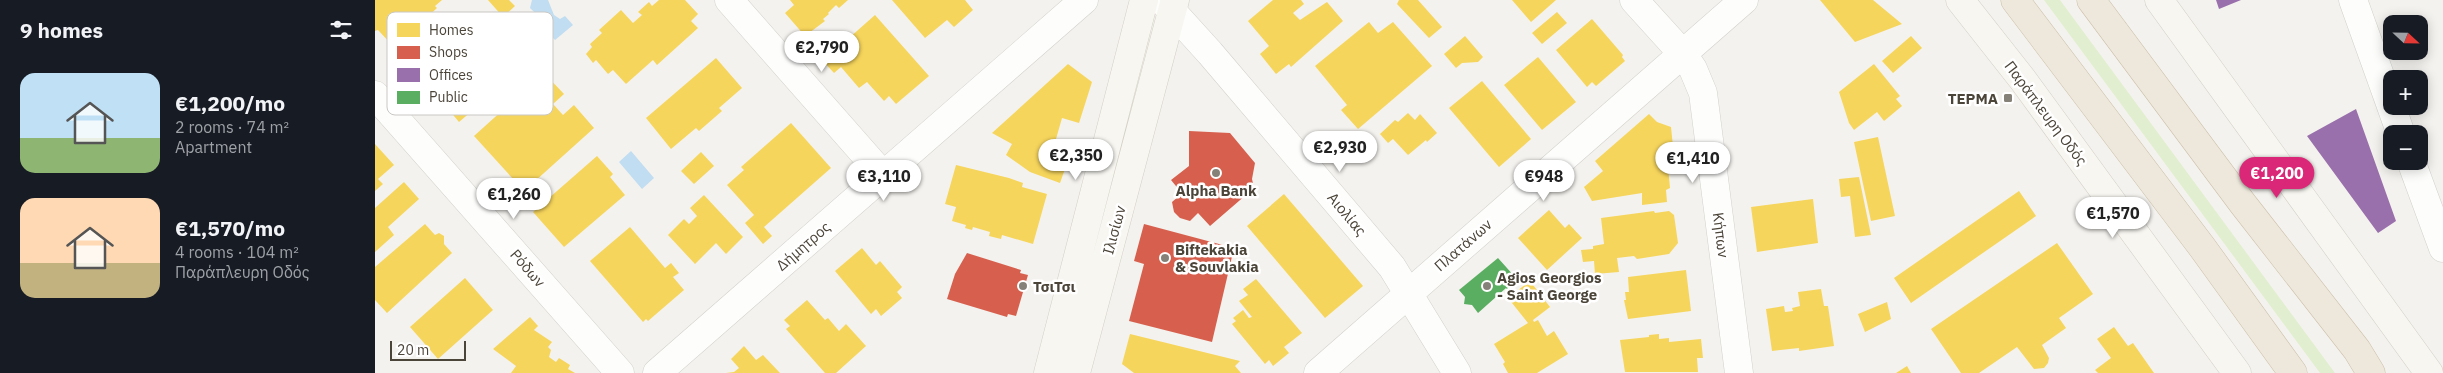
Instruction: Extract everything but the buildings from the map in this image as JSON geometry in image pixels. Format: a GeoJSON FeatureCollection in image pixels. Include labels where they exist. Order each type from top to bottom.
{"type":"FeatureCollection","features":[{"type":"Feature","properties":{"kind":"highway"},"geometry":{"type":"LineString","coordinates":[[2015,0],[2202,247],[2293,373]]}},
{"type":"Feature","properties":{"kind":"highway"},"geometry":{"type":"LineString","coordinates":[[2091,0],[2243,204],[2357,350],[2371,373]]}},
{"type":"Feature","properties":{"kind":"main road","name":"Ιλισίων"},"geometry":{"type":"LineString","coordinates":[[1048,373],[1144,0]]}},
{"type":"Feature","properties":{"kind":"main road","name":"Παράπλευρη Οδός"},"geometry":{"type":"LineString","coordinates":[[1960,0],[2029,88],[2237,373]]}},
{"type":"Feature","properties":{"kind":"main road"},"geometry":{"type":"LineString","coordinates":[[2159,0],[2429,373]]}},
{"type":"Feature","properties":{"kind":"main road","name":"Ιλισίων"},"geometry":{"type":"LineString","coordinates":[[1076,373],[1169,4]]}},
{"type":"Feature","properties":{"kind":"street"},"geometry":{"type":"LineString","coordinates":[[729,0],[883,175]]}},
{"type":"Feature","properties":{"kind":"street","name":"Δήμητρος"},"geometry":{"type":"LineString","coordinates":[[657,373],[1084,0]]}},
{"type":"Feature","properties":{"kind":"street","name":"Κήπων"},"geometry":{"type":"LineString","coordinates":[[1634,0],[1682,53],[1693,69],[1703,94],[1739,373]]}},
{"type":"Feature","properties":{"kind":"street","name":"Πλατάνων"},"geometry":{"type":"LineString","coordinates":[[1318,373],[1744,0]]}},
{"type":"Feature","properties":{"kind":"street"},"geometry":{"type":"LineString","coordinates":[[2353,0],[2383,84]]}},
{"type":"Feature","properties":{"kind":"street","name":"Αιολίας"},"geometry":{"type":"LineString","coordinates":[[1169,4],[1392,267],[1457,373]]}},
{"type":"Feature","properties":{"kind":"street","name":"Ρόδων"},"geometry":{"type":"LineString","coordinates":[[375,96],[387,110]]}},
{"type":"Feature","properties":{"kind":"street","name":"Ρόδων"},"geometry":{"type":"LineString","coordinates":[[392,115],[620,373]]}},
{"type":"Feature","properties":{"kind":"street"},"geometry":{"type":"LineString","coordinates":[[2414,170],[2443,248]]}},
{"type":"Feature","properties":{"kind":"green space"},"geometry":{"type":"Polygon","coordinates":[[[2044,0],[2060,0],[2335,373],[2320,373],[2044,0]]]}},
{"type":"Feature","properties":{"kind":"water"},"geometry":{"type":"Polygon","coordinates":[[[532,0],[548,0],[553,12],[534,12],[530,8],[532,0]]]}},
{"type":"Feature","properties":{"kind":"water"},"geometry":{"type":"Polygon","coordinates":[[[553,12],[560,19],[565,16],[573,25],[555,40],[553,38],[553,12]]]}},
{"type":"Feature","properties":{"kind":"water"},"geometry":{"type":"Polygon","coordinates":[[[631,151],[654,178],[642,189],[619,162],[631,151]]]}},
{"type":"Feature","properties":{"kind":"place","name":"ΤΕΡΜΑ"},"geometry":{"type":"Point","coordinates":[2008,98]}},
{"type":"Feature","properties":{"kind":"place","name":"Alpha Bank"},"geometry":{"type":"Point","coordinates":[1216,173]}},
{"type":"Feature","properties":{"kind":"place","name":"Biftekakia & Souvlakia"},"geometry":{"type":"Point","coordinates":[1165,258]}},
{"type":"Feature","properties":{"kind":"place","name":"ΤσιΤσι"},"geometry":{"type":"Point","coordinates":[1023,286]}},
{"type":"Feature","properties":{"kind":"place","name":"Agios Georgios - Saint George"},"geometry":{"type":"Point","coordinates":[1487,286]}}]}
